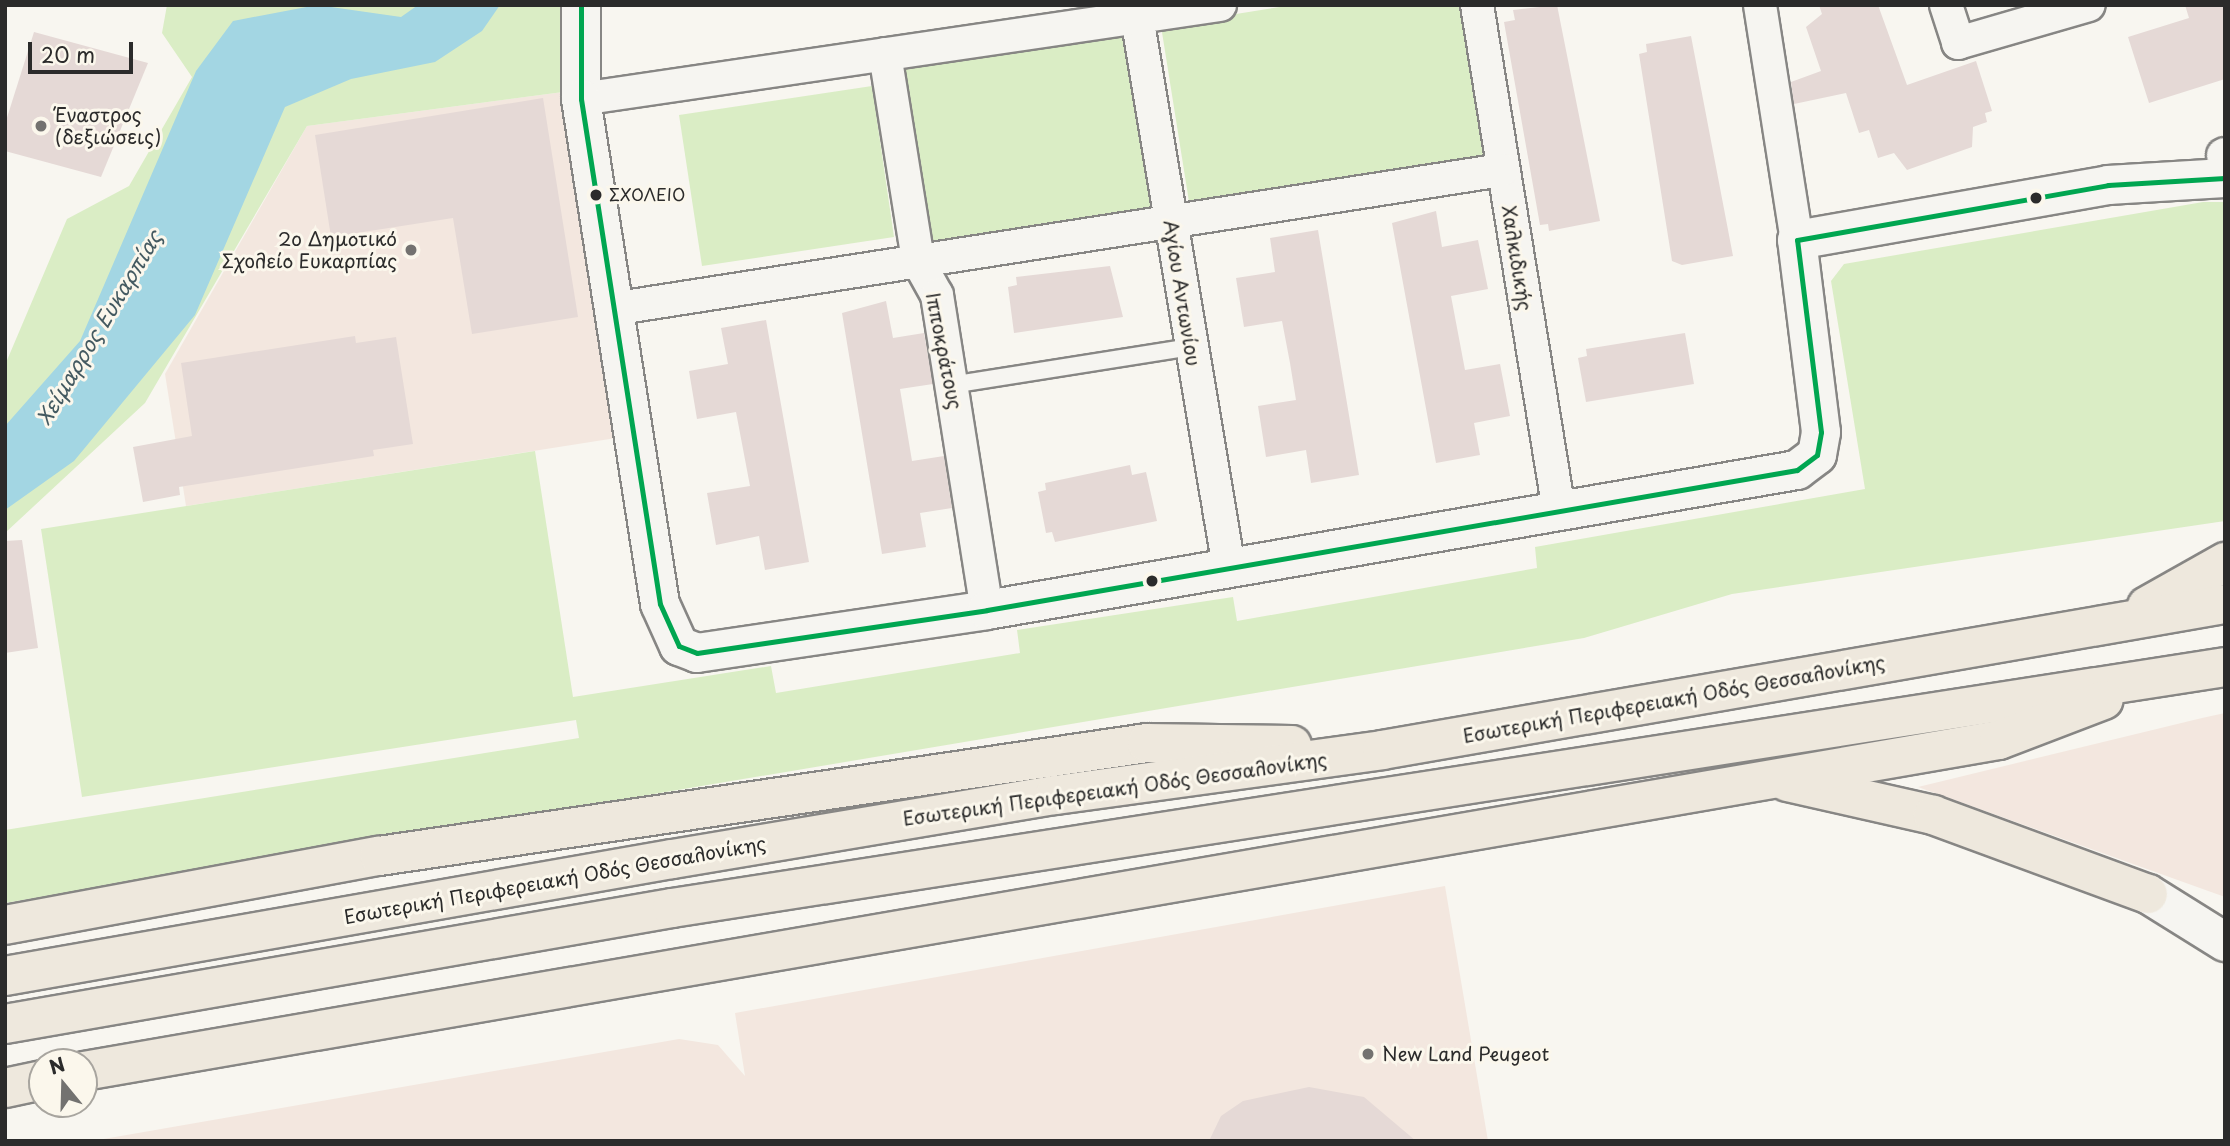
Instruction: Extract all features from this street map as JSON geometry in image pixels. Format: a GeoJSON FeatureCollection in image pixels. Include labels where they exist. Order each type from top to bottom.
{"type":"FeatureCollection","features":[{"type":"Feature","properties":{"kind":"highway"},"geometry":{"type":"LineString","coordinates":[[2117,621],[2225,562]]}},
{"type":"Feature","properties":{"kind":"highway","name":"Εσωτερική Περιφερειακή Οδός Θεσσαλονίκης"},"geometry":{"type":"LineString","coordinates":[[5,976],[1055,795],[1382,750],[2225,604]]}},
{"type":"Feature","properties":{"kind":"highway"},"geometry":{"type":"LineString","coordinates":[[5,1024],[672,908],[2225,667]]}},
{"type":"Feature","properties":{"kind":"highway"},"geometry":{"type":"LineString","coordinates":[[98,1069],[2027,733],[2154,678]]}},
{"type":"Feature","properties":{"kind":"highway"},"geometry":{"type":"LineString","coordinates":[[5,925],[379,856],[1147,743],[1186,739],[1382,750]]}},
{"type":"Feature","properties":{"kind":"highway"},"geometry":{"type":"LineString","coordinates":[[1768,777],[1933,815],[2147,894]]}},
{"type":"Feature","properties":{"kind":"highway"},"geometry":{"type":"LineString","coordinates":[[5,1088],[28,1083]]}},
{"type":"Feature","properties":{"kind":"street"},"geometry":{"type":"LineString","coordinates":[[581,5],[581,99],[660,604],[679,646],[720,653],[1786,473],[1813,460],[1820,422],[1797,240],[1760,5]]}},
{"type":"Feature","properties":{"kind":"street"},"geometry":{"type":"LineString","coordinates":[[581,99],[885,54],[1082,15],[1137,17],[1220,5]]}},
{"type":"Feature","properties":{"kind":"street","name":"Χαλκιδικής"},"geometry":{"type":"LineString","coordinates":[[1477,5],[1559,511]]}},
{"type":"Feature","properties":{"kind":"street"},"geometry":{"type":"LineString","coordinates":[[1946,5],[1958,43],[2089,5]]}},
{"type":"Feature","properties":{"kind":"street","name":"Αγίου Αντωνίου"},"geometry":{"type":"LineString","coordinates":[[1137,17],[1229,568]]}},
{"type":"Feature","properties":{"kind":"street","name":"Ιπποκράτους"},"geometry":{"type":"LineString","coordinates":[[885,54],[918,261],[937,295],[987,610]]}},
{"type":"Feature","properties":{"kind":"street"},"geometry":{"type":"LineString","coordinates":[[1797,240],[2108,185],[2224,161]]}},
{"type":"Feature","properties":{"kind":"street"},"geometry":{"type":"LineString","coordinates":[[612,309],[1502,170]]}},
{"type":"Feature","properties":{"kind":"street"},"geometry":{"type":"LineString","coordinates":[[2147,894],[2225,942]]}},
{"type":"Feature","properties":{"kind":"lane"},"geometry":{"type":"LineString","coordinates":[[951,386],[1191,347]]}},
{"type":"Feature","properties":{"kind":"shaded area","name":"2ο Δημοτικό Σχολείο Ευκαρπίας"},"geometry":{"type":"Polygon","coordinates":[[[563,92],[616,438],[186,506],[165,374],[307,126],[563,92]]]}},
{"type":"Feature","properties":{"kind":"shaded area"},"geometry":{"type":"Polygon","coordinates":[[[2225,713],[2225,897],[1918,787],[2202,718],[2225,713]]]}},
{"type":"Feature","properties":{"kind":"shaded area"},"geometry":{"type":"Polygon","coordinates":[[[1445,886],[1488,1141],[92,1141],[679,1039],[718,1045],[745,1076],[735,1013],[1445,886]]]}},
{"type":"Feature","properties":{"kind":"green space"},"geometry":{"type":"Polygon","coordinates":[[[167,5],[568,5],[563,92],[307,126],[145,403],[5,533],[5,365],[67,219],[129,186],[192,77],[162,33],[167,5]]]}},
{"type":"Feature","properties":{"kind":"green space"},"geometry":{"type":"Polygon","coordinates":[[[1292,5],[1462,5],[1488,160],[1190,208],[1161,26],[1292,5]]]}},
{"type":"Feature","properties":{"kind":"green space"},"geometry":{"type":"Polygon","coordinates":[[[1128,33],[1158,215],[931,252],[900,66],[1128,33]]]}},
{"type":"Feature","properties":{"kind":"green space"},"geometry":{"type":"Polygon","coordinates":[[[872,86],[894,237],[702,266],[679,115],[872,86]]]}},
{"type":"Feature","properties":{"kind":"green space"},"geometry":{"type":"Polygon","coordinates":[[[2203,202],[2225,202],[2225,521],[1732,594],[1584,638],[5,903],[5,830],[579,738],[576,720],[82,797],[41,529],[535,451],[573,697],[771,666],[776,693],[1020,653],[1017,630],[1233,597],[1237,621],[1537,568],[1535,547],[1865,489],[1831,281],[1844,264],[2203,202]]]}},
{"type":"Feature","properties":{"kind":"water","name":"Χείμαρρος Ευκαρπίας"},"geometry":{"type":"Polygon","coordinates":[[[317,5],[401,17],[418,5],[500,5],[482,31],[435,62],[351,79],[285,107],[195,315],[74,461],[5,510],[5,426],[80,341],[196,71],[233,21],[317,5]]]}},
{"type":"Feature","properties":{"kind":"building"},"geometry":{"type":"Polygon","coordinates":[[[1557,5],[1600,221],[1549,231],[1548,224],[1540,225],[1504,22],[1515,20],[1513,10],[1557,5]]]}},
{"type":"Feature","properties":{"kind":"building"},"geometry":{"type":"Polygon","coordinates":[[[1819,5],[1878,5],[1907,85],[1976,61],[1992,111],[1985,113],[1987,122],[1973,127],[1972,147],[1907,170],[1894,153],[1878,158],[1869,130],[1859,133],[1846,93],[1794,104],[1791,82],[1821,71],[1806,27],[1822,14],[1819,5]]]}},
{"type":"Feature","properties":{"kind":"building"},"geometry":{"type":"Polygon","coordinates":[[[2185,5],[2225,5],[2225,79],[2149,103],[2128,37],[2189,18],[2185,5]]]}},
{"type":"Feature","properties":{"kind":"building"},"geometry":{"type":"Polygon","coordinates":[[[34,32],[148,63],[101,177],[5,151],[5,124],[34,32]]]}},
{"type":"Feature","properties":{"kind":"building"},"geometry":{"type":"Polygon","coordinates":[[[1691,36],[1733,256],[1682,265],[1672,261],[1639,54],[1647,52],[1646,44],[1691,36]]]}},
{"type":"Feature","properties":{"kind":"building"},"geometry":{"type":"Polygon","coordinates":[[[543,98],[578,317],[472,334],[453,218],[331,237],[315,135],[543,98]]]}},
{"type":"Feature","properties":{"kind":"building"},"geometry":{"type":"Polygon","coordinates":[[[1436,211],[1442,247],[1478,240],[1488,289],[1451,296],[1465,370],[1500,364],[1510,416],[1474,423],[1480,455],[1436,463],[1392,223],[1436,211]]]}},
{"type":"Feature","properties":{"kind":"building"},"geometry":{"type":"Polygon","coordinates":[[[1318,230],[1359,475],[1311,483],[1306,450],[1266,457],[1258,406],[1296,400],[1290,363],[1282,321],[1244,327],[1236,278],[1275,272],[1270,238],[1318,230]]]}},
{"type":"Feature","properties":{"kind":"building"},"geometry":{"type":"Polygon","coordinates":[[[1110,266],[1123,317],[1014,333],[1008,287],[1017,285],[1016,277],[1110,266]]]}},
{"type":"Feature","properties":{"kind":"building"},"geometry":{"type":"Polygon","coordinates":[[[886,301],[893,338],[924,333],[933,384],[900,389],[912,461],[944,456],[952,508],[920,513],[926,547],[882,554],[842,313],[886,301]]]}},
{"type":"Feature","properties":{"kind":"building"},"geometry":{"type":"Polygon","coordinates":[[[766,320],[809,562],[765,570],[759,536],[716,545],[707,493],[750,486],[736,412],[697,419],[689,371],[728,364],[721,328],[766,320]]]}},
{"type":"Feature","properties":{"kind":"building"},"geometry":{"type":"Polygon","coordinates":[[[1685,333],[1694,384],[1586,402],[1578,358],[1587,356],[1586,349],[1685,333]]]}},
{"type":"Feature","properties":{"kind":"building"},"geometry":{"type":"Polygon","coordinates":[[[355,336],[356,343],[396,337],[413,444],[373,450],[374,456],[179,487],[180,495],[143,502],[133,447],[192,436],[181,363],[355,336]]]}},
{"type":"Feature","properties":{"kind":"building"},"geometry":{"type":"Polygon","coordinates":[[[1130,465],[1132,475],[1146,472],[1157,521],[1055,542],[1052,532],[1046,533],[1038,492],[1046,490],[1045,483],[1130,465]]]}},
{"type":"Feature","properties":{"kind":"building"},"geometry":{"type":"Polygon","coordinates":[[[22,540],[38,648],[5,653],[5,541],[22,540]]]}},
{"type":"Feature","properties":{"kind":"building"},"geometry":{"type":"Polygon","coordinates":[[[1309,1087],[1364,1097],[1416,1141],[1209,1141],[1221,1116],[1243,1101],[1309,1087]]]}},
{"type":"Feature","properties":{"kind":"transit line"},"geometry":{"type":"LineString","coordinates":[[581,5],[581,99],[660,604],[679,646],[697,653],[987,610],[1797,470],[1817,455],[1821,432],[1797,240],[2108,185],[2225,178]]}},
{"type":"Feature","properties":{"kind":"place","name":"Έναστρος (δεξιώσεις)"},"geometry":{"type":"Point","coordinates":[41,126]}},
{"type":"Feature","properties":{"kind":"place","name":"ΣΧΟΛΕΙΟ"},"geometry":{"type":"Point","coordinates":[596,195]}},
{"type":"Feature","properties":{"kind":"place","name":"2ο Δημοτικό Σχολείο Ευκαρπίας"},"geometry":{"type":"Point","coordinates":[411,250]}},
{"type":"Feature","properties":{"kind":"place","name":"New Land Peugeot"},"geometry":{"type":"Point","coordinates":[1368,1054]}}]}
